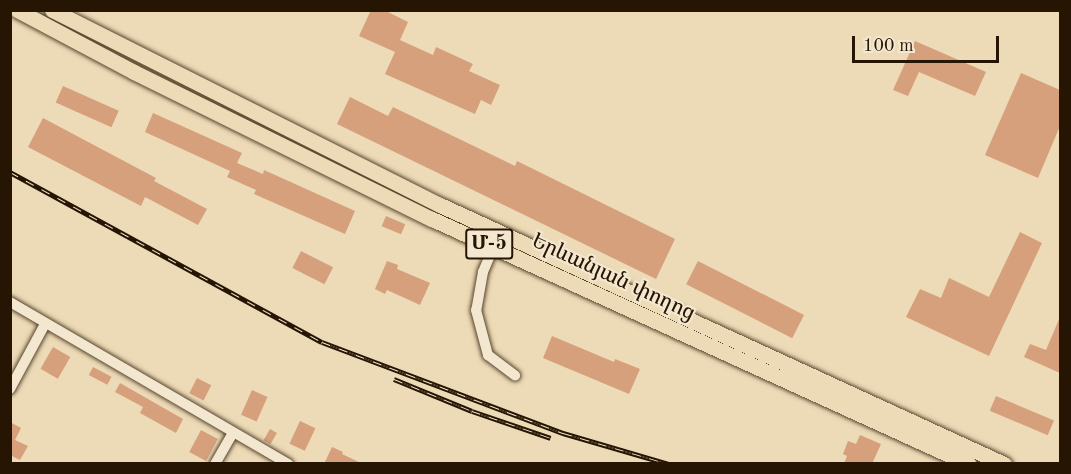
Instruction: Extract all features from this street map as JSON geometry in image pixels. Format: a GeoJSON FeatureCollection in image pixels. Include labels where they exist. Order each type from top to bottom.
{"type":"FeatureCollection","features":[{"type":"Feature","properties":{"kind":"highway","name":"Երևանյան փողոց"},"geometry":{"type":"LineString","coordinates":[[17,10],[134,72],[432,219],[600,287],[1004,464]]}},
{"type":"Feature","properties":{"kind":"highway","name":"Երևանյան փողոց"},"geometry":{"type":"LineString","coordinates":[[52,10],[600,287],[969,464]]}},
{"type":"Feature","properties":{"kind":"highway"},"geometry":{"type":"LineString","coordinates":[[432,219],[440,205]]}},
{"type":"Feature","properties":{"kind":"street"},"geometry":{"type":"LineString","coordinates":[[494,246],[483,272],[476,310],[488,356],[515,375]]}},
{"type":"Feature","properties":{"kind":"street"},"geometry":{"type":"LineString","coordinates":[[10,302],[232,434],[288,464]]}},
{"type":"Feature","properties":{"kind":"street"},"geometry":{"type":"LineString","coordinates":[[10,389],[45,324]]}},
{"type":"Feature","properties":{"kind":"street"},"geometry":{"type":"LineString","coordinates":[[215,464],[232,434]]}},
{"type":"Feature","properties":{"kind":"shaded area"},"geometry":{"type":"Polygon","coordinates":[[[25,11],[39,11],[590,280],[588,285],[416,207],[25,11]]]}},
{"type":"Feature","properties":{"kind":"building"},"geometry":{"type":"Polygon","coordinates":[[[371,10],[384,10],[408,22],[400,40],[433,55],[436,47],[473,64],[469,71],[500,85],[491,105],[481,100],[475,114],[385,74],[395,52],[359,36],[371,10]]]}},
{"type":"Feature","properties":{"kind":"building"},"geometry":{"type":"Polygon","coordinates":[[[915,41],[986,72],[975,96],[919,72],[908,96],[893,90],[915,41]]]}},
{"type":"Feature","properties":{"kind":"building"},"geometry":{"type":"Polygon","coordinates":[[[1021,73],[1060,90],[1060,126],[1038,178],[985,155],[1021,73]]]}},
{"type":"Feature","properties":{"kind":"building"},"geometry":{"type":"Polygon","coordinates":[[[63,86],[119,111],[111,127],[56,102],[63,86]]]}},
{"type":"Feature","properties":{"kind":"building"},"geometry":{"type":"Polygon","coordinates":[[[350,97],[388,116],[393,107],[515,166],[517,161],[675,239],[656,279],[337,124],[350,97]]]}},
{"type":"Feature","properties":{"kind":"building"},"geometry":{"type":"Polygon","coordinates":[[[153,113],[242,153],[237,163],[263,174],[264,170],[355,211],[345,234],[254,194],[256,190],[227,177],[230,171],[145,132],[153,113]]]}},
{"type":"Feature","properties":{"kind":"building"},"geometry":{"type":"Polygon","coordinates":[[[43,118],[156,178],[154,181],[207,209],[198,225],[145,197],[141,206],[28,147],[43,118]]]}},
{"type":"Feature","properties":{"kind":"building"},"geometry":{"type":"Polygon","coordinates":[[[386,216],[405,224],[401,234],[382,226],[386,216]]]}},
{"type":"Feature","properties":{"kind":"building"},"geometry":{"type":"Polygon","coordinates":[[[1020,232],[1042,243],[989,356],[906,317],[920,289],[941,298],[949,278],[989,297],[1020,232]]]}},
{"type":"Feature","properties":{"kind":"building"},"geometry":{"type":"Polygon","coordinates":[[[301,251],[333,267],[324,284],[292,268],[301,251]]]}},
{"type":"Feature","properties":{"kind":"building"},"geometry":{"type":"Polygon","coordinates":[[[387,261],[398,265],[397,269],[430,283],[420,305],[387,290],[385,294],[375,289],[387,261]]]}},
{"type":"Feature","properties":{"kind":"building"},"geometry":{"type":"Polygon","coordinates":[[[698,261],[804,315],[792,338],[686,284],[698,261]]]}},
{"type":"Feature","properties":{"kind":"building"},"geometry":{"type":"Polygon","coordinates":[[[1060,317],[1060,373],[1024,357],[1030,344],[1046,350],[1060,317]]]}},
{"type":"Feature","properties":{"kind":"building"},"geometry":{"type":"Polygon","coordinates":[[[552,336],[614,362],[615,359],[640,369],[629,394],[543,358],[552,336]]]}},
{"type":"Feature","properties":{"kind":"building"},"geometry":{"type":"Polygon","coordinates":[[[53,347],[70,357],[58,379],[40,369],[53,347]]]}},
{"type":"Feature","properties":{"kind":"building"},"geometry":{"type":"Polygon","coordinates":[[[93,367],[112,377],[107,385],[89,375],[93,367]]]}},
{"type":"Feature","properties":{"kind":"building"},"geometry":{"type":"Polygon","coordinates":[[[197,378],[211,385],[204,400],[189,393],[197,378]]]}},
{"type":"Feature","properties":{"kind":"building"},"geometry":{"type":"Polygon","coordinates":[[[120,383],[183,419],[176,433],[140,413],[143,407],[115,392],[120,383]]]}},
{"type":"Feature","properties":{"kind":"building"},"geometry":{"type":"Polygon","coordinates":[[[252,390],[268,397],[257,422],[241,415],[252,390]]]}},
{"type":"Feature","properties":{"kind":"building"},"geometry":{"type":"Polygon","coordinates":[[[996,396],[1054,421],[1048,435],[990,411],[996,396]]]}},
{"type":"Feature","properties":{"kind":"building"},"geometry":{"type":"Polygon","coordinates":[[[300,421],[315,428],[305,451],[289,444],[300,421]]]}},
{"type":"Feature","properties":{"kind":"building"},"geometry":{"type":"Polygon","coordinates":[[[10,422],[21,428],[15,440],[28,446],[20,460],[10,455],[10,422]]]}},
{"type":"Feature","properties":{"kind":"building"},"geometry":{"type":"Polygon","coordinates":[[[270,429],[277,433],[270,444],[264,440],[270,429]]]}},
{"type":"Feature","properties":{"kind":"building"},"geometry":{"type":"Polygon","coordinates":[[[201,430],[218,439],[206,461],[189,452],[201,430]]]}},
{"type":"Feature","properties":{"kind":"building"},"geometry":{"type":"Polygon","coordinates":[[[860,435],[881,444],[872,464],[844,464],[847,456],[843,454],[848,441],[856,444],[860,435]]]}},
{"type":"Feature","properties":{"kind":"building"},"geometry":{"type":"Polygon","coordinates":[[[332,447],[343,452],[342,454],[363,464],[324,464],[332,447]]]}},
{"type":"Feature","properties":{"kind":"railway"},"geometry":{"type":"LineString","coordinates":[[10,172],[322,342],[563,433],[669,464]]}},
{"type":"Feature","properties":{"kind":"railway"},"geometry":{"type":"LineString","coordinates":[[394,379],[472,411],[551,438]]}}]}
